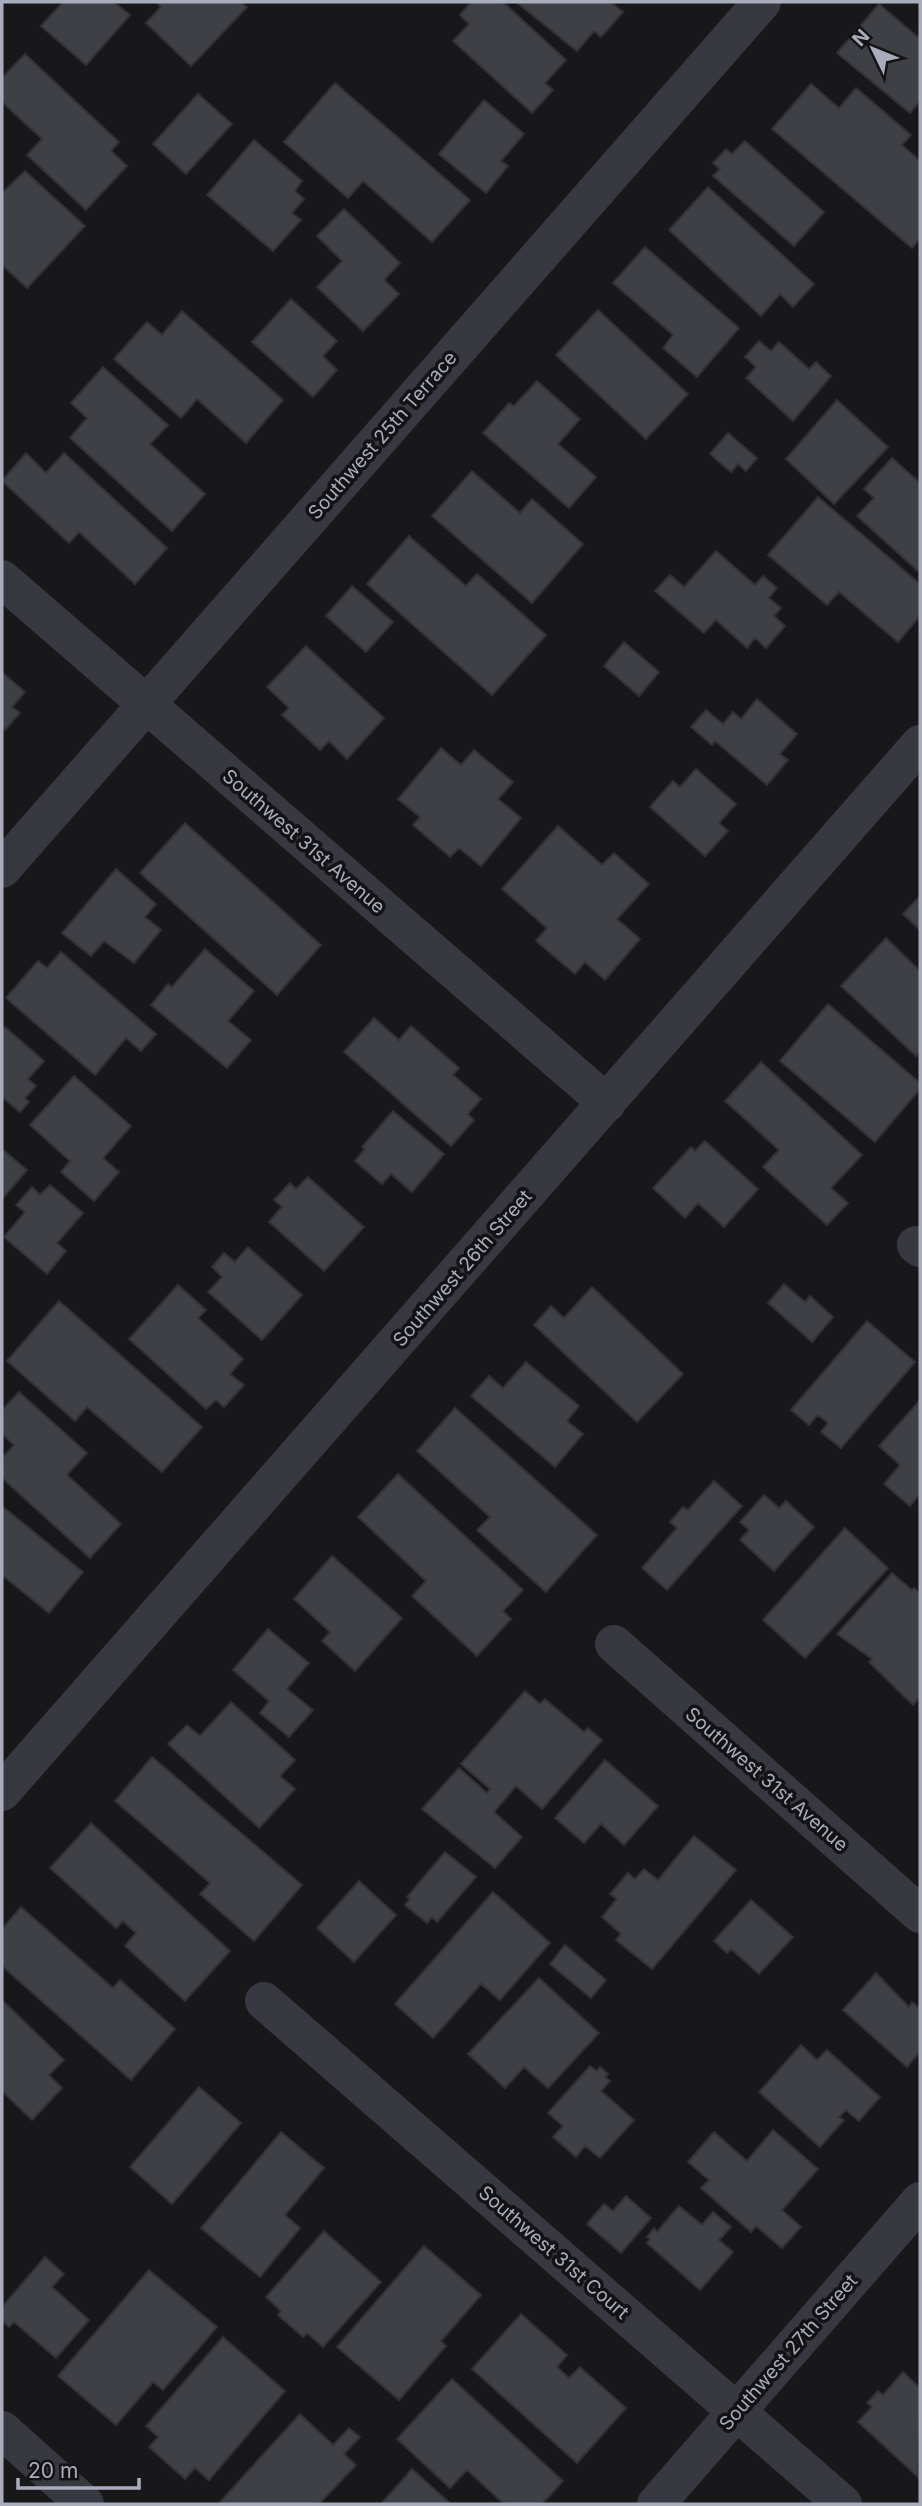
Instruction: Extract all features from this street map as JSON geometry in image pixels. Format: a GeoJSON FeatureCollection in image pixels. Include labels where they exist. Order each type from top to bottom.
{"type":"FeatureCollection","features":[{"type":"Feature","properties":{"kind":"street","name":"Southwest 25th Terrace"},"geometry":{"type":"LineString","coordinates":[[2,869],[762,2]]}},
{"type":"Feature","properties":{"kind":"street","name":"Southwest 31st Avenue"},"geometry":{"type":"LineString","coordinates":[[2,579],[607,1103]]}},
{"type":"Feature","properties":{"kind":"street","name":"Southwest 26th Street"},"geometry":{"type":"LineString","coordinates":[[2,1792],[920,744]]}},
{"type":"Feature","properties":{"kind":"street","name":"Southwest 31st Avenue"},"geometry":{"type":"LineString","coordinates":[[614,1644],[920,1914]]}},
{"type":"Feature","properties":{"kind":"street","name":"Southwest 31st Court"},"geometry":{"type":"LineString","coordinates":[[264,2001],[843,2504]]}},
{"type":"Feature","properties":{"kind":"street","name":"Southwest 27th Street"},"geometry":{"type":"LineString","coordinates":[[656,2504],[920,2201]]}},
{"type":"Feature","properties":{"kind":"street"},"geometry":{"type":"LineString","coordinates":[[2,2430],[85,2504]]}},
{"type":"Feature","properties":{"kind":"building"},"geometry":{"type":"Polygon","coordinates":[[[63,2],[114,2],[130,15],[86,65],[41,26],[63,2]]]}},
{"type":"Feature","properties":{"kind":"building"},"geometry":{"type":"Polygon","coordinates":[[[156,2],[241,2],[247,7],[191,66],[146,23],[161,7],[156,2]]]}},
{"type":"Feature","properties":{"kind":"building"},"geometry":{"type":"Polygon","coordinates":[[[471,2],[503,2],[566,60],[545,83],[553,90],[532,113],[453,41],[469,24],[460,15],[471,2]]]}},
{"type":"Feature","properties":{"kind":"building"},"geometry":{"type":"Polygon","coordinates":[[[516,2],[611,2],[623,12],[601,37],[594,31],[577,51],[516,2]]]}},
{"type":"Feature","properties":{"kind":"building"},"geometry":{"type":"Polygon","coordinates":[[[879,4],[920,39],[920,101],[910,113],[837,53],[879,4]]]}},
{"type":"Feature","properties":{"kind":"building"},"geometry":{"type":"Polygon","coordinates":[[[25,54],[119,142],[111,151],[127,166],[86,210],[27,155],[42,139],[2,102],[2,78],[25,54]]]}},
{"type":"Feature","properties":{"kind":"building"},"geometry":{"type":"Polygon","coordinates":[[[335,83],[470,200],[432,242],[363,181],[348,198],[284,142],[335,83]]]}},
{"type":"Feature","properties":{"kind":"building"},"geometry":{"type":"Polygon","coordinates":[[[811,84],[839,108],[856,88],[911,135],[902,145],[920,161],[920,238],[912,248],[772,129],[811,84]]]}},
{"type":"Feature","properties":{"kind":"building"},"geometry":{"type":"Polygon","coordinates":[[[198,94],[232,124],[186,174],[153,144],[198,94]]]}},
{"type":"Feature","properties":{"kind":"building"},"geometry":{"type":"Polygon","coordinates":[[[484,100],[524,134],[501,161],[508,166],[486,193],[439,154],[484,100]]]}},
{"type":"Feature","properties":{"kind":"building"},"geometry":{"type":"Polygon","coordinates":[[[254,140],[302,181],[295,191],[304,199],[292,213],[301,220],[273,251],[207,195],[254,140]]]}},
{"type":"Feature","properties":{"kind":"building"},"geometry":{"type":"Polygon","coordinates":[[[745,141],[824,212],[794,246],[713,176],[720,169],[713,163],[726,149],[732,154],[745,141]]]}},
{"type":"Feature","properties":{"kind":"building"},"geometry":{"type":"Polygon","coordinates":[[[25,171],[85,226],[27,288],[2,265],[2,193],[25,171]]]}},
{"type":"Feature","properties":{"kind":"building"},"geometry":{"type":"Polygon","coordinates":[[[708,187],[814,284],[793,307],[780,294],[761,316],[669,230],[708,187]]]}},
{"type":"Feature","properties":{"kind":"building"},"geometry":{"type":"Polygon","coordinates":[[[344,209],[400,263],[384,280],[399,294],[363,331],[317,287],[342,261],[317,236],[344,209]]]}},
{"type":"Feature","properties":{"kind":"building"},"geometry":{"type":"Polygon","coordinates":[[[645,247],[739,328],[697,377],[663,348],[673,335],[613,283],[645,247]]]}},
{"type":"Feature","properties":{"kind":"building"},"geometry":{"type":"Polygon","coordinates":[[[291,299],[337,341],[323,356],[337,370],[313,397],[252,342],[291,299]]]}},
{"type":"Feature","properties":{"kind":"building"},"geometry":{"type":"Polygon","coordinates":[[[598,310],[688,394],[646,439],[556,355],[598,310]]]}},
{"type":"Feature","properties":{"kind":"building"},"geometry":{"type":"Polygon","coordinates":[[[182,311],[283,400],[246,443],[197,399],[181,418],[114,359],[147,322],[162,335],[182,311]]]}},
{"type":"Feature","properties":{"kind":"building"},"geometry":{"type":"Polygon","coordinates":[[[759,341],[771,351],[779,342],[809,369],[816,362],[831,376],[793,421],[746,378],[756,367],[745,357],[759,341]]]}},
{"type":"Feature","properties":{"kind":"building"},"geometry":{"type":"Polygon","coordinates":[[[103,367],[168,425],[150,444],[205,494],[172,531],[70,438],[87,418],[71,403],[103,367]]]}},
{"type":"Feature","properties":{"kind":"building"},"geometry":{"type":"Polygon","coordinates":[[[537,381],[580,419],[558,444],[596,477],[569,508],[483,433],[509,403],[514,406],[537,381]]]}},
{"type":"Feature","properties":{"kind":"building"},"geometry":{"type":"Polygon","coordinates":[[[837,400],[888,447],[834,504],[786,459],[837,400]]]}},
{"type":"Feature","properties":{"kind":"building"},"geometry":{"type":"Polygon","coordinates":[[[728,433],[757,458],[746,471],[738,464],[731,472],[710,454],[728,433]]]}},
{"type":"Feature","properties":{"kind":"building"},"geometry":{"type":"Polygon","coordinates":[[[26,453],[46,473],[64,453],[167,548],[135,584],[79,532],[69,543],[2,481],[26,453]]]}},
{"type":"Feature","properties":{"kind":"building"},"geometry":{"type":"Polygon","coordinates":[[[892,458],[920,483],[920,573],[857,516],[874,498],[864,489],[892,458]]]}},
{"type":"Feature","properties":{"kind":"building"},"geometry":{"type":"Polygon","coordinates":[[[472,471],[520,513],[532,499],[583,544],[532,603],[432,516],[472,471]]]}},
{"type":"Feature","properties":{"kind":"building"},"geometry":{"type":"Polygon","coordinates":[[[818,497],[920,584],[920,616],[898,642],[839,592],[827,605],[768,555],[818,497]]]}},
{"type":"Feature","properties":{"kind":"building"},"geometry":{"type":"Polygon","coordinates":[[[409,536],[466,586],[477,574],[546,635],[492,695],[367,584],[409,536]]]}},
{"type":"Feature","properties":{"kind":"building"},"geometry":{"type":"Polygon","coordinates":[[[716,551],[755,585],[763,576],[777,588],[769,598],[781,608],[774,616],[785,626],[766,648],[755,638],[747,648],[716,620],[704,633],[655,591],[670,575],[684,587],[716,551]]]}},
{"type":"Feature","properties":{"kind":"building"},"geometry":{"type":"Polygon","coordinates":[[[352,586],[393,622],[366,652],[326,616],[352,586]]]}},
{"type":"Feature","properties":{"kind":"building"},"geometry":{"type":"Polygon","coordinates":[[[624,642],[659,672],[639,696],[604,666],[624,642]]]}},
{"type":"Feature","properties":{"kind":"building"},"geometry":{"type":"Polygon","coordinates":[[[306,646],[384,718],[347,759],[329,741],[320,750],[282,715],[289,708],[267,687],[306,646]]]}},
{"type":"Feature","properties":{"kind":"building"},"geometry":{"type":"Polygon","coordinates":[[[2,672],[25,692],[12,707],[20,713],[5,730],[2,727],[2,672]]]}},
{"type":"Feature","properties":{"kind":"building"},"geometry":{"type":"Polygon","coordinates":[[[757,699],[797,734],[780,754],[788,760],[767,785],[715,741],[712,745],[691,727],[706,710],[723,724],[733,712],[741,719],[757,699]]]}},
{"type":"Feature","properties":{"kind":"building"},"geometry":{"type":"Polygon","coordinates":[[[441,748],[461,765],[474,750],[513,782],[498,799],[521,818],[481,866],[459,848],[450,857],[413,825],[420,817],[398,799],[441,748]]]}},
{"type":"Feature","properties":{"kind":"building"},"geometry":{"type":"Polygon","coordinates":[[[696,769],[736,804],[719,823],[728,831],[705,856],[650,807],[673,781],[680,787],[696,769]]]}},
{"type":"Feature","properties":{"kind":"building"},"geometry":{"type":"Polygon","coordinates":[[[185,823],[321,945],[277,995],[140,873],[185,823]]]}},
{"type":"Feature","properties":{"kind":"building"},"geometry":{"type":"Polygon","coordinates":[[[558,826],[602,865],[614,853],[649,884],[617,919],[640,939],[605,980],[585,962],[575,974],[536,941],[547,928],[502,889],[558,826]]]}},
{"type":"Feature","properties":{"kind":"building"},"geometry":{"type":"Polygon","coordinates":[[[116,869],[156,904],[145,917],[161,930],[134,963],[104,941],[91,956],[62,933],[116,869]]]}},
{"type":"Feature","properties":{"kind":"building"},"geometry":{"type":"Polygon","coordinates":[[[920,896],[920,930],[903,914],[920,896]]]}},
{"type":"Feature","properties":{"kind":"building"},"geometry":{"type":"Polygon","coordinates":[[[886,938],[920,971],[920,1051],[916,1056],[841,986],[886,938]]]}},
{"type":"Feature","properties":{"kind":"building"},"geometry":{"type":"Polygon","coordinates":[[[205,949],[254,991],[228,1021],[251,1040],[227,1068],[151,1005],[168,984],[172,987],[205,949]]]}},
{"type":"Feature","properties":{"kind":"building"},"geometry":{"type":"Polygon","coordinates":[[[61,952],[156,1034],[141,1051],[126,1038],[95,1075],[6,998],[38,961],[47,968],[61,952]]]}},
{"type":"Feature","properties":{"kind":"building"},"geometry":{"type":"Polygon","coordinates":[[[828,1004],[920,1083],[920,1089],[875,1142],[780,1061],[828,1004]]]}},
{"type":"Feature","properties":{"kind":"building"},"geometry":{"type":"Polygon","coordinates":[[[374,1018],[399,1040],[411,1026],[459,1068],[453,1075],[481,1099],[468,1114],[474,1120],[451,1146],[344,1052],[374,1018]]]}},
{"type":"Feature","properties":{"kind":"building"},"geometry":{"type":"Polygon","coordinates":[[[5,1027],[44,1061],[28,1079],[36,1086],[25,1098],[29,1102],[20,1112],[2,1097],[2,1030],[5,1027]]]}},
{"type":"Feature","properties":{"kind":"building"},"geometry":{"type":"Polygon","coordinates":[[[761,1062],[862,1155],[831,1188],[848,1203],[827,1225],[763,1167],[779,1150],[725,1101],[761,1062]]]}},
{"type":"Feature","properties":{"kind":"building"},"geometry":{"type":"Polygon","coordinates":[[[74,1076],[131,1126],[103,1158],[119,1172],[94,1201],[61,1172],[70,1161],[30,1125],[74,1076]]]}},
{"type":"Feature","properties":{"kind":"building"},"geometry":{"type":"Polygon","coordinates":[[[393,1111],[444,1154],[412,1192],[391,1174],[382,1184],[355,1161],[365,1149],[362,1147],[393,1111]]]}},
{"type":"Feature","properties":{"kind":"building"},"geometry":{"type":"Polygon","coordinates":[[[705,1141],[758,1189],[724,1227],[698,1203],[685,1218],[653,1188],[691,1147],[695,1151],[705,1141]]]}},
{"type":"Feature","properties":{"kind":"building"},"geometry":{"type":"Polygon","coordinates":[[[2,1149],[27,1170],[2,1199],[2,1149]]]}},
{"type":"Feature","properties":{"kind":"building"},"geometry":{"type":"Polygon","coordinates":[[[308,1177],[364,1227],[324,1271],[269,1222],[282,1207],[274,1200],[290,1183],[296,1189],[308,1177]]]}},
{"type":"Feature","properties":{"kind":"building"},"geometry":{"type":"Polygon","coordinates":[[[50,1185],[83,1213],[57,1243],[66,1251],[47,1274],[4,1237],[25,1212],[16,1205],[32,1187],[40,1195],[50,1185]]]}},
{"type":"Feature","properties":{"kind":"building"},"geometry":{"type":"Polygon","coordinates":[[[248,1247],[302,1295],[262,1340],[208,1292],[222,1277],[212,1267],[224,1253],[235,1262],[248,1247]]]}},
{"type":"Feature","properties":{"kind":"building"},"geometry":{"type":"Polygon","coordinates":[[[784,1284],[805,1302],[810,1296],[833,1317],[812,1342],[768,1303],[784,1284]]]}},
{"type":"Feature","properties":{"kind":"building"},"geometry":{"type":"Polygon","coordinates":[[[178,1285],[206,1310],[198,1318],[243,1359],[230,1374],[244,1385],[224,1407],[216,1400],[206,1409],[129,1339],[178,1285]]]}},
{"type":"Feature","properties":{"kind":"building"},"geometry":{"type":"Polygon","coordinates":[[[592,1287],[683,1374],[637,1422],[534,1325],[551,1306],[564,1318],[592,1287]]]}},
{"type":"Feature","properties":{"kind":"building"},"geometry":{"type":"Polygon","coordinates":[[[59,1301],[202,1427],[162,1472],[87,1407],[75,1421],[7,1361],[59,1301]]]}},
{"type":"Feature","properties":{"kind":"building"},"geometry":{"type":"Polygon","coordinates":[[[867,1321],[915,1362],[841,1448],[821,1432],[828,1423],[818,1415],[809,1425],[791,1410],[867,1321]]]}},
{"type":"Feature","properties":{"kind":"building"},"geometry":{"type":"Polygon","coordinates":[[[526,1362],[579,1406],[567,1421],[583,1434],[555,1467],[471,1396],[489,1376],[503,1388],[526,1362]]]}},
{"type":"Feature","properties":{"kind":"building"},"geometry":{"type":"Polygon","coordinates":[[[19,1392],[87,1453],[67,1475],[121,1524],[90,1558],[2,1478],[2,1458],[14,1445],[2,1434],[2,1410],[19,1392]]]}},
{"type":"Feature","properties":{"kind":"building"},"geometry":{"type":"Polygon","coordinates":[[[920,1400],[920,1494],[910,1506],[884,1484],[900,1465],[879,1446],[920,1400]]]}},
{"type":"Feature","properties":{"kind":"building"},"geometry":{"type":"Polygon","coordinates":[[[455,1408],[597,1535],[546,1592],[477,1530],[490,1517],[417,1451],[455,1408]]]}},
{"type":"Feature","properties":{"kind":"building"},"geometry":{"type":"Polygon","coordinates":[[[398,1474],[523,1590],[503,1611],[511,1619],[477,1656],[412,1596],[426,1581],[358,1517],[398,1474]]]}},
{"type":"Feature","properties":{"kind":"building"},"geometry":{"type":"Polygon","coordinates":[[[714,1481],[742,1506],[667,1590],[642,1568],[677,1528],[670,1522],[683,1507],[688,1510],[714,1481]]]}},
{"type":"Feature","properties":{"kind":"building"},"geometry":{"type":"Polygon","coordinates":[[[764,1495],[779,1508],[786,1501],[814,1527],[774,1571],[740,1540],[749,1530],[740,1522],[764,1495]]]}},
{"type":"Feature","properties":{"kind":"building"},"geometry":{"type":"Polygon","coordinates":[[[2,1506],[83,1572],[49,1613],[2,1575],[2,1506]]]}},
{"type":"Feature","properties":{"kind":"building"},"geometry":{"type":"Polygon","coordinates":[[[845,1528],[888,1568],[805,1658],[763,1620],[845,1528]]]}},
{"type":"Feature","properties":{"kind":"building"},"geometry":{"type":"Polygon","coordinates":[[[332,1556],[402,1618],[355,1671],[322,1641],[330,1632],[294,1599],[332,1556]]]}},
{"type":"Feature","properties":{"kind":"building"},"geometry":{"type":"Polygon","coordinates":[[[892,1573],[912,1590],[914,1588],[920,1593],[920,1697],[913,1705],[869,1662],[872,1659],[837,1634],[892,1573]]]}},
{"type":"Feature","properties":{"kind":"building"},"geometry":{"type":"Polygon","coordinates":[[[268,1629],[309,1663],[287,1689],[313,1710],[289,1737],[260,1713],[269,1701],[233,1670],[268,1629]]]}},
{"type":"Feature","properties":{"kind":"building"},"geometry":{"type":"Polygon","coordinates":[[[525,1691],[540,1704],[545,1699],[584,1732],[588,1728],[602,1740],[542,1809],[516,1786],[494,1812],[522,1837],[495,1868],[422,1809],[459,1768],[487,1793],[490,1789],[461,1764],[525,1691]]]}},
{"type":"Feature","properties":{"kind":"building"},"geometry":{"type":"Polygon","coordinates":[[[231,1702],[295,1760],[280,1776],[295,1789],[259,1828],[168,1744],[187,1725],[200,1736],[231,1702]]]}},
{"type":"Feature","properties":{"kind":"building"},"geometry":{"type":"Polygon","coordinates":[[[152,1757],[302,1885],[254,1941],[200,1894],[210,1883],[115,1801],[152,1757]]]}},
{"type":"Feature","properties":{"kind":"building"},"geometry":{"type":"Polygon","coordinates":[[[605,1760],[658,1806],[624,1845],[601,1824],[584,1843],[555,1818],[605,1760]]]}},
{"type":"Feature","properties":{"kind":"building"},"geometry":{"type":"Polygon","coordinates":[[[91,1823],[230,1951],[185,2001],[125,1946],[136,1933],[123,1921],[116,1928],[50,1868],[91,1823]]]}},
{"type":"Feature","properties":{"kind":"building"},"geometry":{"type":"Polygon","coordinates":[[[694,1836],[736,1870],[652,1969],[616,1940],[621,1934],[602,1917],[617,1899],[610,1894],[628,1873],[635,1879],[644,1869],[658,1880],[694,1836]]]}},
{"type":"Feature","properties":{"kind":"building"},"geometry":{"type":"Polygon","coordinates":[[[445,1852],[476,1877],[437,1922],[432,1917],[427,1923],[405,1905],[410,1899],[407,1897],[445,1852]]]}},
{"type":"Feature","properties":{"kind":"building"},"geometry":{"type":"Polygon","coordinates":[[[359,1881],[396,1915],[354,1962],[317,1928],[359,1881]]]}},
{"type":"Feature","properties":{"kind":"building"},"geometry":{"type":"Polygon","coordinates":[[[493,1892],[550,1943],[500,2000],[481,1984],[433,2038],[395,2004],[493,1892]]]}},
{"type":"Feature","properties":{"kind":"building"},"geometry":{"type":"Polygon","coordinates":[[[751,1900],[793,1937],[759,1974],[731,1949],[727,1953],[714,1941],[751,1900]]]}},
{"type":"Feature","properties":{"kind":"building"},"geometry":{"type":"Polygon","coordinates":[[[21,1907],[113,1988],[120,1980],[175,2029],[131,2080],[2,1966],[2,1929],[21,1907]]]}},
{"type":"Feature","properties":{"kind":"building"},"geometry":{"type":"Polygon","coordinates":[[[565,1945],[606,1980],[591,1998],[550,1964],[565,1945]]]}},
{"type":"Feature","properties":{"kind":"building"},"geometry":{"type":"Polygon","coordinates":[[[876,1973],[909,2007],[912,2002],[920,2009],[920,2052],[907,2067],[843,2010],[876,1973]]]}},
{"type":"Feature","properties":{"kind":"building"},"geometry":{"type":"Polygon","coordinates":[[[539,1978],[599,2033],[548,2088],[524,2067],[505,2088],[468,2054],[539,1978]]]}},
{"type":"Feature","properties":{"kind":"building"},"geometry":{"type":"Polygon","coordinates":[[[2,2000],[64,2060],[49,2075],[62,2088],[32,2120],[2,2091],[2,2000]]]}},
{"type":"Feature","properties":{"kind":"building"},"geometry":{"type":"Polygon","coordinates":[[[801,2045],[817,2060],[827,2050],[880,2097],[859,2121],[846,2110],[839,2117],[844,2120],[820,2147],[759,2092],[801,2045]]]}},
{"type":"Feature","properties":{"kind":"building"},"geometry":{"type":"Polygon","coordinates":[[[590,2066],[597,2071],[600,2067],[608,2074],[605,2077],[610,2081],[601,2091],[634,2120],[600,2158],[585,2146],[576,2157],[553,2137],[563,2126],[548,2113],[590,2066]]]}},
{"type":"Feature","properties":{"kind":"building"},"geometry":{"type":"Polygon","coordinates":[[[199,2087],[241,2123],[172,2204],[130,2167],[199,2087]]]}},
{"type":"Feature","properties":{"kind":"building"},"geometry":{"type":"Polygon","coordinates":[[[773,2130],[818,2169],[782,2210],[801,2227],[782,2248],[756,2226],[751,2232],[701,2188],[709,2180],[688,2162],[714,2132],[747,2161],[773,2130]]]}},
{"type":"Feature","properties":{"kind":"building"},"geometry":{"type":"Polygon","coordinates":[[[281,2132],[324,2168],[285,2215],[300,2228],[260,2277],[201,2228],[281,2132]]]}},
{"type":"Feature","properties":{"kind":"building"},"geometry":{"type":"Polygon","coordinates":[[[626,2196],[651,2218],[621,2253],[587,2224],[604,2204],[613,2211],[626,2196]]]}},
{"type":"Feature","properties":{"kind":"building"},"geometry":{"type":"Polygon","coordinates":[[[679,2206],[702,2225],[713,2212],[731,2227],[719,2240],[733,2252],[700,2290],[647,2243],[650,2239],[647,2237],[654,2228],[657,2232],[679,2206]]]}},
{"type":"Feature","properties":{"kind":"building"},"geometry":{"type":"Polygon","coordinates":[[[324,2231],[381,2282],[323,2347],[307,2333],[303,2337],[278,2315],[281,2311],[266,2297],[324,2231]]]}},
{"type":"Feature","properties":{"kind":"building"},"geometry":{"type":"Polygon","coordinates":[[[424,2246],[481,2295],[441,2341],[446,2346],[399,2400],[337,2347],[424,2246]]]}},
{"type":"Feature","properties":{"kind":"building"},"geometry":{"type":"Polygon","coordinates":[[[45,2257],[64,2274],[52,2287],[89,2320],[56,2358],[14,2322],[9,2327],[2,2321],[2,2307],[45,2257]]]}},
{"type":"Feature","properties":{"kind":"building"},"geometry":{"type":"Polygon","coordinates":[[[149,2270],[217,2327],[163,2390],[153,2382],[116,2425],[58,2376],[149,2270]]]}},
{"type":"Feature","properties":{"kind":"building"},"geometry":{"type":"Polygon","coordinates":[[[521,2314],[567,2355],[557,2367],[569,2378],[580,2367],[626,2408],[577,2463],[472,2369],[521,2314]]]}},
{"type":"Feature","properties":{"kind":"building"},"geometry":{"type":"Polygon","coordinates":[[[223,2337],[285,2391],[209,2480],[195,2468],[185,2479],[149,2447],[158,2437],[146,2426],[223,2337]]]}},
{"type":"Feature","properties":{"kind":"building"},"geometry":{"type":"Polygon","coordinates":[[[903,2372],[920,2388],[918,2477],[858,2422],[872,2407],[867,2403],[878,2391],[883,2395],[903,2372]]]}},
{"type":"Feature","properties":{"kind":"building"},"geometry":{"type":"Polygon","coordinates":[[[452,2379],[563,2481],[542,2504],[504,2504],[467,2470],[450,2488],[397,2439],[452,2379]]]}},
{"type":"Feature","properties":{"kind":"building"},"geometry":{"type":"Polygon","coordinates":[[[300,2414],[333,2445],[349,2428],[360,2437],[344,2454],[356,2465],[319,2504],[220,2502],[300,2414]]]}},
{"type":"Feature","properties":{"kind":"building"},"geometry":{"type":"Polygon","coordinates":[[[412,2469],[451,2504],[381,2504],[412,2469]]]}}]}
